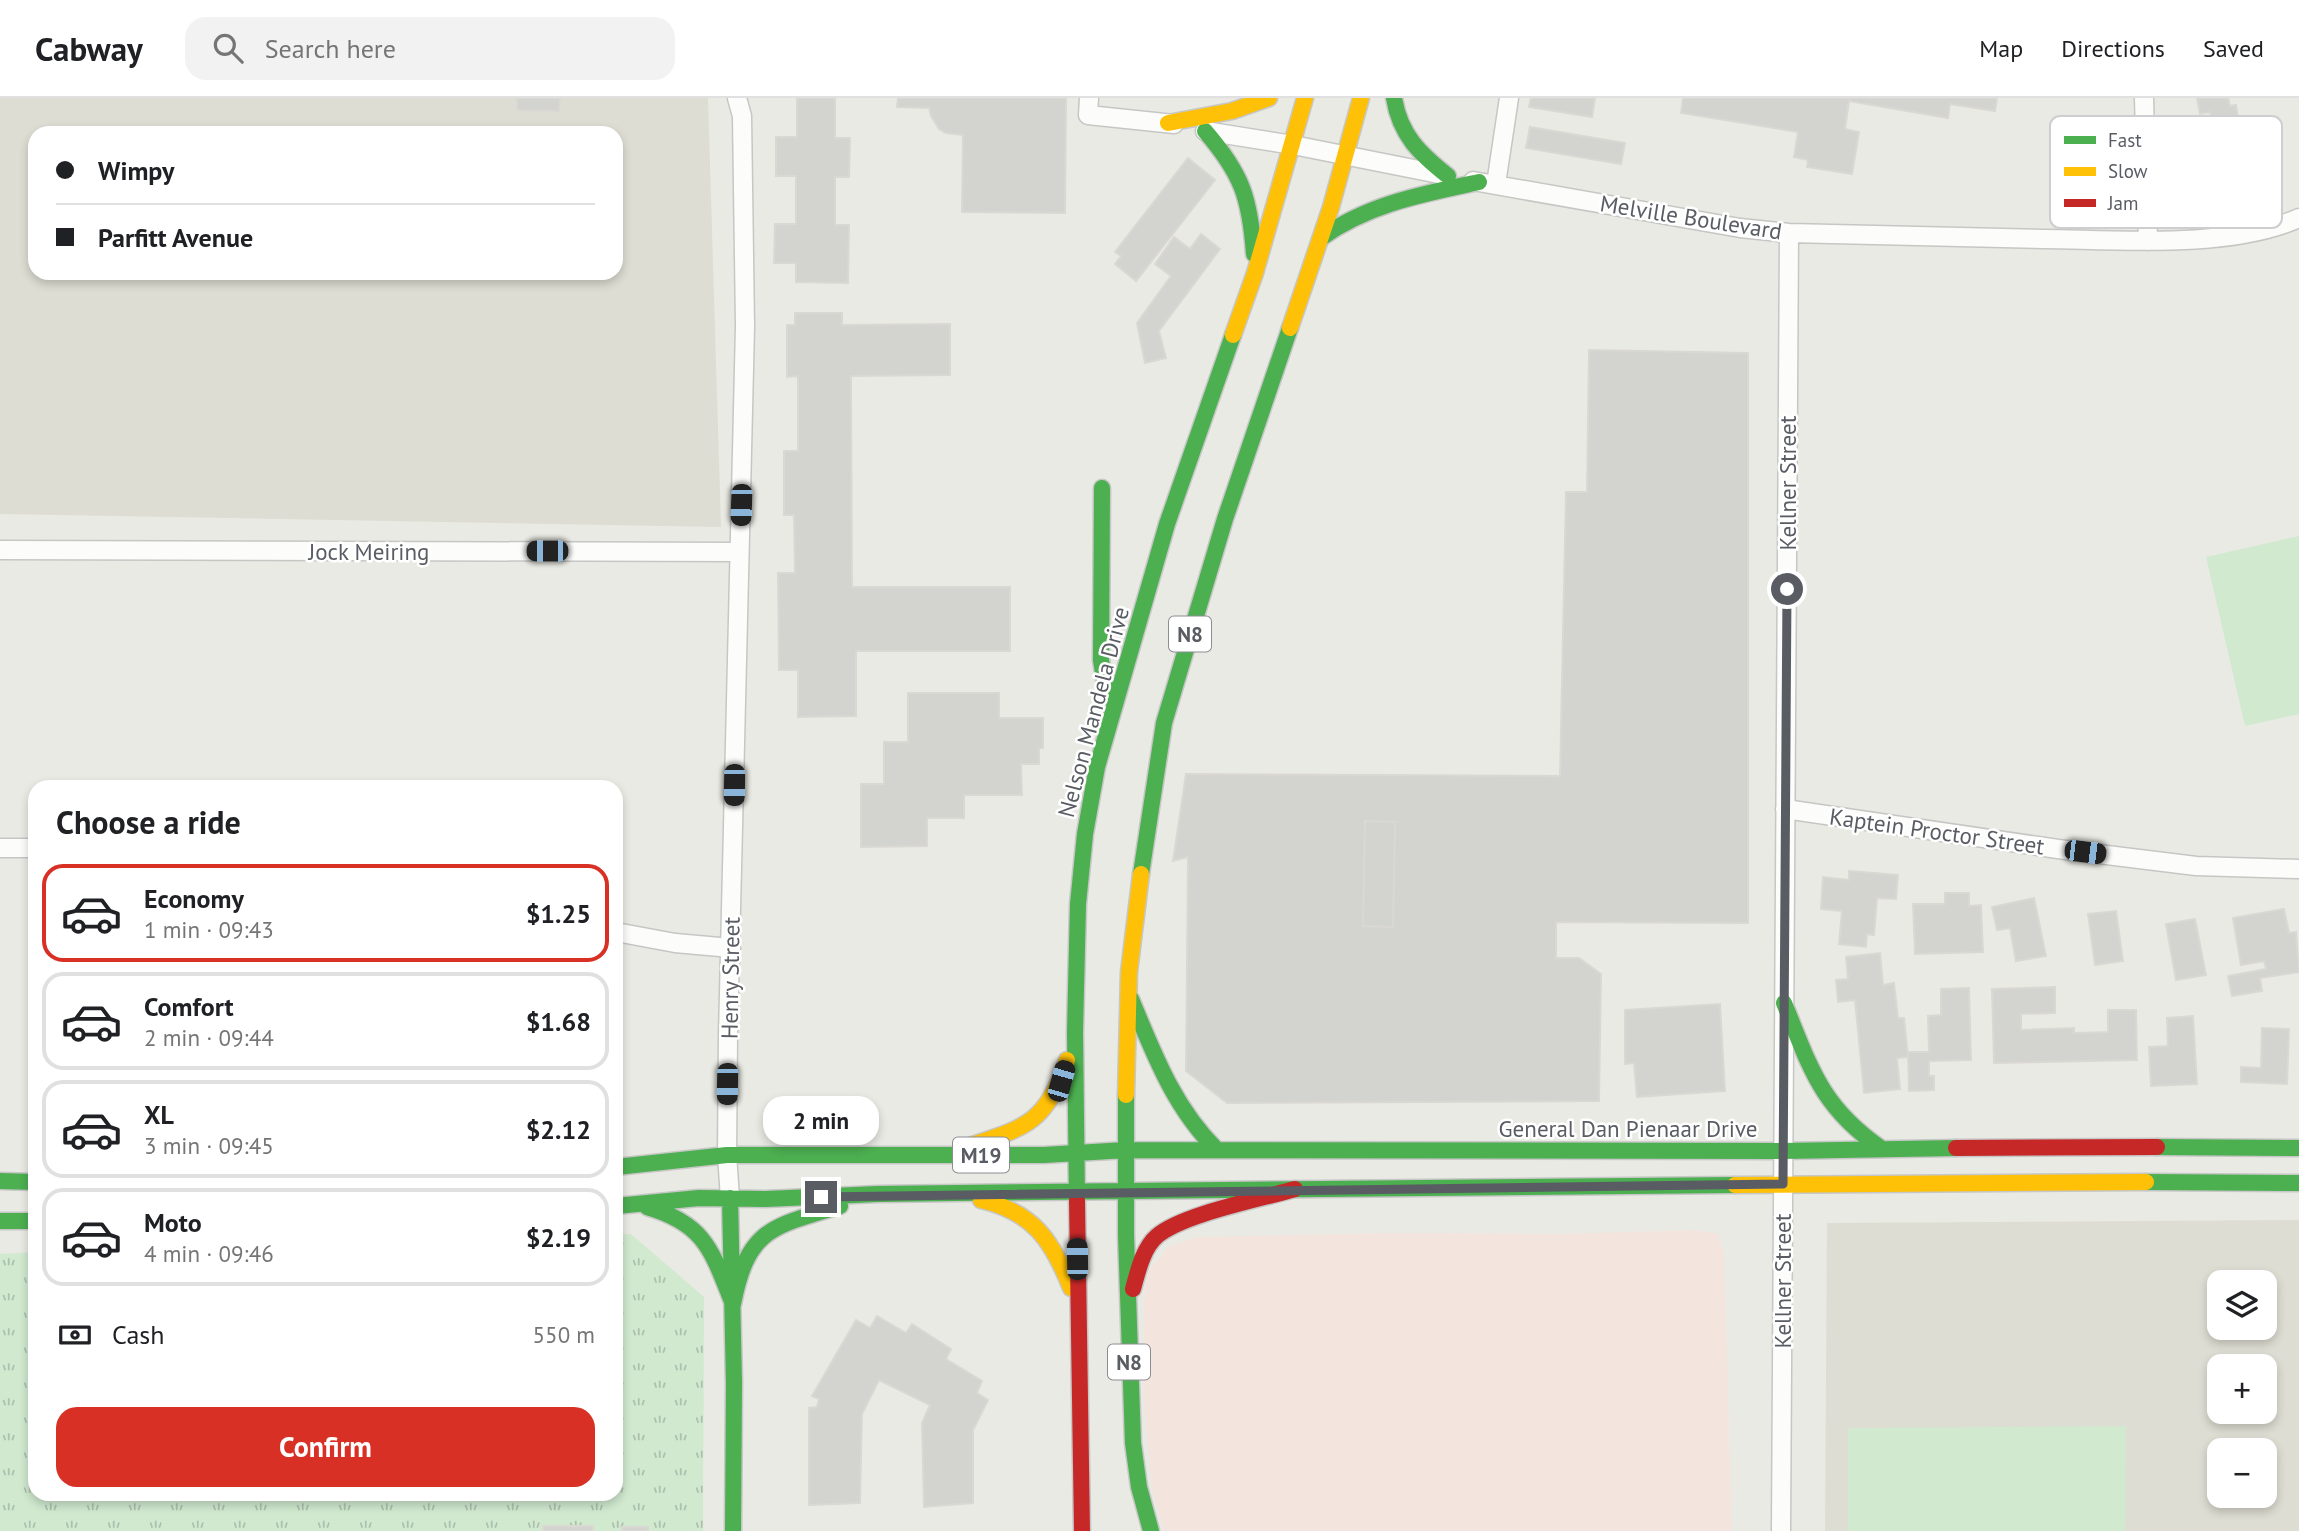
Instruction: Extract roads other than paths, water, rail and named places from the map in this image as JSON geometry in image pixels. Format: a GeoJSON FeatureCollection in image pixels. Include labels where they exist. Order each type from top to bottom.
{"type":"FeatureCollection","features":[{"type":"Feature","properties":{"kind":"main road"},"geometry":{"type":"LineString","coordinates":[[1168,123],[1251,107],[1269,98]]}},
{"type":"Feature","properties":{"kind":"main road","name":"Nelson Mandela Drive"},"geometry":{"type":"LineString","coordinates":[[1082,1531],[1075,1032],[1078,904],[1085,834],[1097,768],[1167,524],[1255,273],[1306,98]]}},
{"type":"Feature","properties":{"kind":"main road","name":"N8"},"geometry":{"type":"LineString","coordinates":[[1151,1531],[1139,1487],[1133,1443],[1127,1314],[1128,992],[1144,849],[1164,723],[1226,519],[1321,238],[1362,98]]}},
{"type":"Feature","properties":{"kind":"main road"},"geometry":{"type":"LineString","coordinates":[[1394,98],[1399,124],[1408,142],[1448,176]]}},
{"type":"Feature","properties":{"kind":"main road"},"geometry":{"type":"LineString","coordinates":[[1205,131],[1234,165],[1244,183],[1253,235],[1255,273]]}},
{"type":"Feature","properties":{"kind":"main road"},"geometry":{"type":"LineString","coordinates":[[1321,238],[1358,213],[1416,195],[1488,183]]}},
{"type":"Feature","properties":{"kind":"main road"},"geometry":{"type":"LineString","coordinates":[[1102,488],[1101,660],[1105,685],[1115,705]]}},
{"type":"Feature","properties":{"kind":"main road"},"geometry":{"type":"LineString","coordinates":[[1128,992],[1182,1109],[1200,1135],[1217,1150]]}},
{"type":"Feature","properties":{"kind":"main road"},"geometry":{"type":"LineString","coordinates":[[1784,1003],[1828,1100],[1853,1128],[1882,1149]]}},
{"type":"Feature","properties":{"kind":"main road"},"geometry":{"type":"LineString","coordinates":[[941,1155],[1018,1130],[1034,1121],[1055,1096],[1075,1032]]}},
{"type":"Feature","properties":{"kind":"main road"},"geometry":{"type":"LineString","coordinates":[[2152,1147],[2200,1156],[2217,1164],[2242,1184]]}},
{"type":"Feature","properties":{"kind":"main road","name":"General Dan Pienaar Drive"},"geometry":{"type":"LineString","coordinates":[[1126,1150],[1783,1151],[2299,1148]]}},
{"type":"Feature","properties":{"kind":"main road","name":"M19"},"geometry":{"type":"LineString","coordinates":[[623,1166],[727,1155],[1076,1154],[1126,1150]]}},
{"type":"Feature","properties":{"kind":"main road"},"geometry":{"type":"LineString","coordinates":[[1323,1150],[1450,1175]]}},
{"type":"Feature","properties":{"kind":"main road"},"geometry":{"type":"LineString","coordinates":[[1126,1191],[1295,1189],[1450,1175],[1783,1184],[2299,1183]]}},
{"type":"Feature","properties":{"kind":"main road"},"geometry":{"type":"LineString","coordinates":[[0,1181],[28,1182]]}},
{"type":"Feature","properties":{"kind":"main road"},"geometry":{"type":"LineString","coordinates":[[1127,1314],[1143,1259],[1158,1235],[1199,1218],[1295,1189]]}},
{"type":"Feature","properties":{"kind":"main road","name":"M19"},"geometry":{"type":"LineString","coordinates":[[624,1205],[699,1198],[1126,1191]]}},
{"type":"Feature","properties":{"kind":"main road"},"geometry":{"type":"LineString","coordinates":[[733,1304],[740,1271],[749,1253],[768,1231],[877,1194]]}},
{"type":"Feature","properties":{"kind":"main road"},"geometry":{"type":"LineString","coordinates":[[949,1194],[1010,1209],[1045,1235],[1057,1253],[1077,1307]]}},
{"type":"Feature","properties":{"kind":"main road","name":"Henry Street"},"geometry":{"type":"LineString","coordinates":[[730,1198],[733,1531]]}},
{"type":"Feature","properties":{"kind":"main road"},"geometry":{"type":"LineString","coordinates":[[624,1205],[667,1211],[701,1234],[733,1304]]}},
{"type":"Feature","properties":{"kind":"main road"},"geometry":{"type":"LineString","coordinates":[[0,1221],[28,1221]]}},
{"type":"Feature","properties":{"kind":"street"},"geometry":{"type":"LineString","coordinates":[[737,98],[742,116]]}},
{"type":"Feature","properties":{"kind":"street"},"geometry":{"type":"LineString","coordinates":[[742,116],[750,98]]}},
{"type":"Feature","properties":{"kind":"street"},"geometry":{"type":"LineString","coordinates":[[1488,183],[1509,98]]}},
{"type":"Feature","properties":{"kind":"street"},"geometry":{"type":"LineString","coordinates":[[2144,98],[2145,116]]}},
{"type":"Feature","properties":{"kind":"street","name":"Melville Boulevard"},"geometry":{"type":"LineString","coordinates":[[1088,106],[1205,131],[1740,228],[1789,233],[2148,241],[2244,234],[2269,228]]}},
{"type":"Feature","properties":{"kind":"street","name":"Henry Street"},"geometry":{"type":"LineString","coordinates":[[730,1198],[727,1155],[745,326],[742,116]]}},
{"type":"Feature","properties":{"kind":"street","name":"Melville Boulevard"},"geometry":{"type":"LineString","coordinates":[[2282,225],[2299,218]]}},
{"type":"Feature","properties":{"kind":"street"},"geometry":{"type":"LineString","coordinates":[[2148,228],[2148,241]]}},
{"type":"Feature","properties":{"kind":"street","name":"Kellner Street"},"geometry":{"type":"LineString","coordinates":[[1781,1531],[1789,233]]}},
{"type":"Feature","properties":{"kind":"street","name":"Jock Meiring"},"geometry":{"type":"LineString","coordinates":[[0,550],[739,552]]}},
{"type":"Feature","properties":{"kind":"street","name":"Kaptein Proctor Street"},"geometry":{"type":"LineString","coordinates":[[1785,809],[2182,864],[2299,869]]}},
{"type":"Feature","properties":{"kind":"street"},"geometry":{"type":"LineString","coordinates":[[0,848],[28,848]]}},
{"type":"Feature","properties":{"kind":"street"},"geometry":{"type":"LineString","coordinates":[[623,933],[675,943],[731,948]]}}]}
